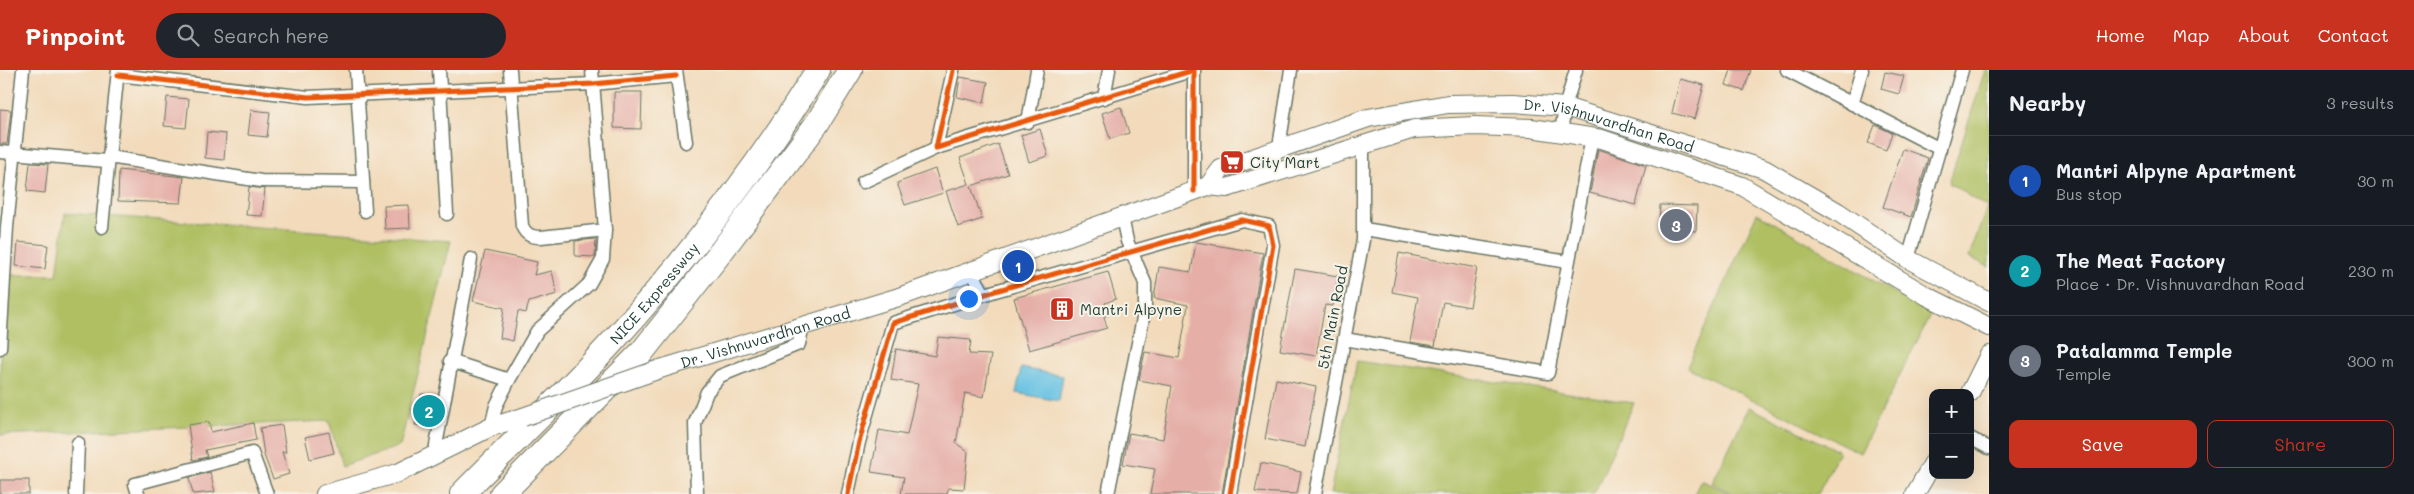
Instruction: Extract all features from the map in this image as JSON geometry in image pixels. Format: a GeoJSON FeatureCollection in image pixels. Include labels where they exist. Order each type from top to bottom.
{"type":"FeatureCollection","features":[{"type":"Feature","properties":{"kind":"highway","name":"NICE Expressway"},"geometry":{"type":"LineString","coordinates":[[462,494],[613,341],[700,238],[793,110],[818,70]]}},
{"type":"Feature","properties":{"kind":"highway","name":"NICE Expressway"},"geometry":{"type":"LineString","coordinates":[[502,494],[642,352],[720,253],[816,125],[850,70]]}},
{"type":"Feature","properties":{"kind":"main road","name":"Dr. Vishnuvardhan Road"},"geometry":{"type":"LineString","coordinates":[[1201,188],[1221,169],[1279,147],[1368,118],[1448,104],[1513,103],[1565,108],[1764,169],[1838,212],[1908,258],[1989,302]]}},
{"type":"Feature","properties":{"kind":"main road","name":"Dr. Vishnuvardhan Road"},"geometry":{"type":"LineString","coordinates":[[325,494],[398,473],[491,427],[660,369],[899,297],[1201,188],[1227,188],[1414,129],[1474,126],[1531,128],[1592,137],[1742,186],[1927,296],[1989,327]]}},
{"type":"Feature","properties":{"kind":"main road"},"geometry":{"type":"LineString","coordinates":[[1972,389],[1989,355]]}},
{"type":"Feature","properties":{"kind":"main road"},"geometry":{"type":"LineString","coordinates":[[1915,494],[1929,469]]}},
{"type":"Feature","properties":{"kind":"street"},"geometry":{"type":"LineString","coordinates":[[0,340],[4,226],[23,70]]}},
{"type":"Feature","properties":{"kind":"street"},"geometry":{"type":"LineString","coordinates":[[356,70],[365,211]]}},
{"type":"Feature","properties":{"kind":"street"},"geometry":{"type":"LineString","coordinates":[[439,70],[447,214]]}},
{"type":"Feature","properties":{"kind":"street"},"geometry":{"type":"LineString","coordinates":[[510,70],[522,226],[525,233],[532,237],[541,237],[605,230]]}},
{"type":"Feature","properties":{"kind":"street"},"geometry":{"type":"LineString","coordinates":[[491,427],[496,406],[537,331],[589,284],[604,259],[605,230],[592,70]]}},
{"type":"Feature","properties":{"kind":"street"},"geometry":{"type":"LineString","coordinates":[[1028,122],[1037,70]]}},
{"type":"Feature","properties":{"kind":"street"},"geometry":{"type":"LineString","coordinates":[[1104,98],[1109,70]]}},
{"type":"Feature","properties":{"kind":"street"},"geometry":{"type":"LineString","coordinates":[[863,182],[936,148],[1028,122],[1194,70],[1201,188]]}},
{"type":"Feature","properties":{"kind":"street"},"geometry":{"type":"LineString","coordinates":[[1279,147],[1291,70]]}},
{"type":"Feature","properties":{"kind":"street"},"geometry":{"type":"LineString","coordinates":[[1561,132],[1565,108],[1576,70]]}},
{"type":"Feature","properties":{"kind":"street"},"geometry":{"type":"LineString","coordinates":[[1787,70],[1940,149]]}},
{"type":"Feature","properties":{"kind":"street"},"geometry":{"type":"LineString","coordinates":[[1852,104],[1862,70]]}},
{"type":"Feature","properties":{"kind":"street"},"geometry":{"type":"LineString","coordinates":[[1908,258],[1962,70]]}},
{"type":"Feature","properties":{"kind":"street"},"geometry":{"type":"LineString","coordinates":[[936,148],[954,71]]}},
{"type":"Feature","properties":{"kind":"street"},"geometry":{"type":"LineString","coordinates":[[102,227],[118,72],[308,96],[358,96],[594,84],[676,73],[686,142]]}},
{"type":"Feature","properties":{"kind":"street"},"geometry":{"type":"LineString","coordinates":[[1344,339],[1548,373],[1592,137]]}},
{"type":"Feature","properties":{"kind":"street","name":"5th Main Road"},"geometry":{"type":"LineString","coordinates":[[1315,494],[1364,229],[1363,145]]}},
{"type":"Feature","properties":{"kind":"street"},"geometry":{"type":"LineString","coordinates":[[0,152],[103,162],[109,158],[261,181],[363,182]]}},
{"type":"Feature","properties":{"kind":"street"},"geometry":{"type":"LineString","coordinates":[[1108,494],[1145,308],[1145,283],[1131,252],[1122,217]]}},
{"type":"Feature","properties":{"kind":"street"},"geometry":{"type":"LineString","coordinates":[[848,494],[859,442],[893,323],[984,294],[1242,220],[1270,226],[1273,246],[1230,494]]}},
{"type":"Feature","properties":{"kind":"street"},"geometry":{"type":"LineString","coordinates":[[1364,229],[1568,262]]}},
{"type":"Feature","properties":{"kind":"street"},"geometry":{"type":"LineString","coordinates":[[434,456],[450,361],[471,258]]}},
{"type":"Feature","properties":{"kind":"street"},"geometry":{"type":"LineString","coordinates":[[972,272],[984,294]]}},
{"type":"Feature","properties":{"kind":"street"},"geometry":{"type":"LineString","coordinates":[[697,494],[695,423],[707,392],[720,376],[799,344],[803,325]]}},
{"type":"Feature","properties":{"kind":"street"},"geometry":{"type":"LineString","coordinates":[[450,361],[509,380]]}},
{"type":"Feature","properties":{"kind":"street"},"geometry":{"type":"LineString","coordinates":[[1974,440],[1989,448]]}},
{"type":"Feature","properties":{"kind":"street"},"geometry":{"type":"LineString","coordinates":[[76,494],[78,443]]}},
{"type":"Feature","properties":{"kind":"street"},"geometry":{"type":"LineString","coordinates":[[138,494],[135,484],[252,453],[267,494]]}},
{"type":"Feature","properties":{"kind":"green space"},"geometry":{"type":"Polygon","coordinates":[[[1985,70],[1989,70],[1989,267],[1969,257],[1987,207],[1949,183],[1985,70]]]}},
{"type":"Feature","properties":{"kind":"green space"},"geometry":{"type":"Polygon","coordinates":[[[65,213],[451,241],[400,446],[342,466],[329,421],[0,435],[0,275],[57,275],[65,213]]]}},
{"type":"Feature","properties":{"kind":"green space"},"geometry":{"type":"Polygon","coordinates":[[[1757,213],[1931,314],[1860,453],[1687,367],[1757,213]]]}},
{"type":"Feature","properties":{"kind":"green space"},"geometry":{"type":"Polygon","coordinates":[[[1357,361],[1634,403],[1594,494],[1330,494],[1357,361]]]}},
{"type":"Feature","properties":{"kind":"green space"},"geometry":{"type":"Polygon","coordinates":[[[1749,407],[1839,451],[1818,494],[1734,494],[1712,483],[1749,407]]]}},
{"type":"Feature","properties":{"kind":"green space"},"geometry":{"type":"Polygon","coordinates":[[[1701,480],[1731,494],[1694,494],[1701,480]]]}},
{"type":"Feature","properties":{"kind":"water"},"geometry":{"type":"Polygon","coordinates":[[[1021,368],[1063,376],[1059,401],[1016,393],[1021,368]]]}},
{"type":"Feature","properties":{"kind":"building"},"geometry":{"type":"Polygon","coordinates":[[[1731,70],[1751,70],[1744,91],[1726,85],[1731,70]]]}},
{"type":"Feature","properties":{"kind":"building"},"geometry":{"type":"Polygon","coordinates":[[[1885,72],[1904,76],[1899,94],[1881,89],[1885,72]]]}},
{"type":"Feature","properties":{"kind":"building"},"geometry":{"type":"Polygon","coordinates":[[[960,77],[988,82],[984,103],[957,97],[960,77]]]}},
{"type":"Feature","properties":{"kind":"building"},"geometry":{"type":"Polygon","coordinates":[[[1680,79],[1704,85],[1695,119],[1672,113],[1680,79]]]}},
{"type":"Feature","properties":{"kind":"building"},"geometry":{"type":"Polygon","coordinates":[[[614,92],[642,92],[641,129],[614,128],[614,92]]]}},
{"type":"Feature","properties":{"kind":"building"},"geometry":{"type":"Polygon","coordinates":[[[167,97],[189,99],[186,128],[164,126],[167,97]]]}},
{"type":"Feature","properties":{"kind":"building"},"geometry":{"type":"Polygon","coordinates":[[[1121,107],[1129,133],[1110,139],[1102,113],[1121,107]]]}},
{"type":"Feature","properties":{"kind":"building"},"geometry":{"type":"Polygon","coordinates":[[[0,109],[11,110],[7,144],[0,144],[0,109]]]}},
{"type":"Feature","properties":{"kind":"building"},"geometry":{"type":"Polygon","coordinates":[[[251,110],[270,112],[267,137],[248,135],[251,110]]]}},
{"type":"Feature","properties":{"kind":"building"},"geometry":{"type":"Polygon","coordinates":[[[1875,125],[1892,133],[1886,150],[1868,143],[1875,125]]]}},
{"type":"Feature","properties":{"kind":"building"},"geometry":{"type":"Polygon","coordinates":[[[1040,129],[1048,156],[1029,162],[1021,135],[1040,129]]]}},
{"type":"Feature","properties":{"kind":"building"},"geometry":{"type":"Polygon","coordinates":[[[207,132],[226,134],[224,160],[205,158],[207,132]]]}},
{"type":"Feature","properties":{"kind":"building"},"geometry":{"type":"Polygon","coordinates":[[[998,144],[1008,174],[971,186],[982,219],[958,227],[946,191],[969,184],[960,158],[998,144]]]}},
{"type":"Feature","properties":{"kind":"building"},"geometry":{"type":"Polygon","coordinates":[[[1598,149],[1646,165],[1636,205],[1590,193],[1598,149]]]}},
{"type":"Feature","properties":{"kind":"building"},"geometry":{"type":"Polygon","coordinates":[[[1903,149],[1928,158],[1911,217],[1883,207],[1903,149]]]}},
{"type":"Feature","properties":{"kind":"building"},"geometry":{"type":"Polygon","coordinates":[[[30,163],[48,164],[45,193],[27,191],[30,163]]]}},
{"type":"Feature","properties":{"kind":"building"},"geometry":{"type":"Polygon","coordinates":[[[935,169],[943,193],[905,205],[897,183],[935,169]]]}},
{"type":"Feature","properties":{"kind":"building"},"geometry":{"type":"Polygon","coordinates":[[[119,170],[184,177],[181,203],[118,201],[119,170]]]}},
{"type":"Feature","properties":{"kind":"building"},"geometry":{"type":"Polygon","coordinates":[[[249,187],[265,189],[262,216],[246,215],[249,187]]]}},
{"type":"Feature","properties":{"kind":"building"},"geometry":{"type":"Polygon","coordinates":[[[409,205],[410,228],[385,229],[384,206],[409,205]]]}},
{"type":"Feature","properties":{"kind":"building"},"geometry":{"type":"Polygon","coordinates":[[[1660,205],[1697,206],[1696,231],[1659,229],[1660,205]]]}},
{"type":"Feature","properties":{"kind":"building"},"geometry":{"type":"Polygon","coordinates":[[[596,239],[595,257],[575,256],[575,241],[596,239]]]}},
{"type":"Feature","properties":{"kind":"building"},"geometry":{"type":"Polygon","coordinates":[[[18,242],[48,245],[45,269],[16,266],[18,242]]]}},
{"type":"Feature","properties":{"kind":"building"},"geometry":{"type":"Polygon","coordinates":[[[1196,242],[1263,253],[1222,494],[1150,494],[1155,469],[1123,464],[1129,433],[1163,439],[1172,386],[1139,380],[1145,352],[1179,358],[1188,305],[1154,298],[1159,267],[1191,272],[1196,242]]]}},
{"type":"Feature","properties":{"kind":"building"},"geometry":{"type":"Polygon","coordinates":[[[485,251],[537,262],[534,275],[552,271],[557,294],[529,302],[526,313],[518,311],[513,341],[500,338],[504,308],[473,301],[485,251]]]}},
{"type":"Feature","properties":{"kind":"building"},"geometry":{"type":"Polygon","coordinates":[[[1399,253],[1477,268],[1470,307],[1443,302],[1435,346],[1410,342],[1418,297],[1392,292],[1399,253]]]}},
{"type":"Feature","properties":{"kind":"building"},"geometry":{"type":"Polygon","coordinates":[[[1295,269],[1338,276],[1333,306],[1325,305],[1316,356],[1280,350],[1295,269]]]}},
{"type":"Feature","properties":{"kind":"building","name":"Mantri Alpyne"},"geometry":{"type":"Polygon","coordinates":[[[1108,272],[1116,299],[1105,303],[1109,315],[1104,316],[1107,328],[1029,350],[1014,298],[1108,272]]]}},
{"type":"Feature","properties":{"kind":"building"},"geometry":{"type":"Polygon","coordinates":[[[938,337],[971,340],[969,354],[991,355],[984,397],[965,393],[956,443],[968,452],[964,489],[948,488],[947,494],[901,494],[904,477],[871,472],[879,430],[907,435],[918,384],[891,380],[896,349],[935,356],[938,337]]]}},
{"type":"Feature","properties":{"kind":"building"},"geometry":{"type":"Polygon","coordinates":[[[1276,379],[1316,387],[1305,447],[1265,439],[1276,379]]]}},
{"type":"Feature","properties":{"kind":"building"},"geometry":{"type":"Polygon","coordinates":[[[421,394],[437,396],[431,427],[415,425],[421,394]]]}},
{"type":"Feature","properties":{"kind":"building"},"geometry":{"type":"Polygon","coordinates":[[[209,422],[211,432],[253,423],[256,440],[205,450],[207,457],[193,460],[188,425],[209,422]]]}},
{"type":"Feature","properties":{"kind":"building"},"geometry":{"type":"Polygon","coordinates":[[[282,425],[286,452],[282,452],[289,474],[273,479],[264,455],[260,428],[282,425]]]}},
{"type":"Feature","properties":{"kind":"building"},"geometry":{"type":"Polygon","coordinates":[[[329,432],[334,453],[310,459],[305,437],[329,432]]]}},
{"type":"Feature","properties":{"kind":"building"},"geometry":{"type":"Polygon","coordinates":[[[1261,463],[1301,472],[1297,494],[1255,492],[1261,463]]]}},
{"type":"Feature","properties":{"kind":"building"},"geometry":{"type":"Polygon","coordinates":[[[210,472],[215,492],[193,494],[189,478],[210,472]]]}},
{"type":"Feature","properties":{"kind":"building"},"geometry":{"type":"Polygon","coordinates":[[[0,480],[29,480],[29,494],[0,494],[0,480]]]}},
{"type":"Feature","properties":{"kind":"cycle path"},"geometry":{"type":"LineString","coordinates":[[953,71],[936,148],[1194,70],[1194,191]]}},
{"type":"Feature","properties":{"kind":"cycle path"},"geometry":{"type":"LineString","coordinates":[[118,75],[308,97],[593,84],[676,76]]}},
{"type":"Feature","properties":{"kind":"cycle path"},"geometry":{"type":"LineString","coordinates":[[848,494],[859,442],[893,323],[995,291],[1242,220],[1269,226],[1273,245],[1230,494]]}},
{"type":"Feature","properties":{"kind":"place","name":"City Mart"},"geometry":{"type":"Point","coordinates":[1232,162]}},
{"type":"Feature","properties":{"kind":"place","name":"Patalamma Temple"},"geometry":{"type":"Point","coordinates":[1676,225]}},
{"type":"Feature","properties":{"kind":"place","name":"Mantri Alpyne Apartment"},"geometry":{"type":"Point","coordinates":[1018,266]}},
{"type":"Feature","properties":{"kind":"place","name":"Mantri Alpyne"},"geometry":{"type":"Point","coordinates":[1062,309]}},
{"type":"Feature","properties":{"kind":"place","name":"The Meat Factory"},"geometry":{"type":"Point","coordinates":[429,411]}}]}
